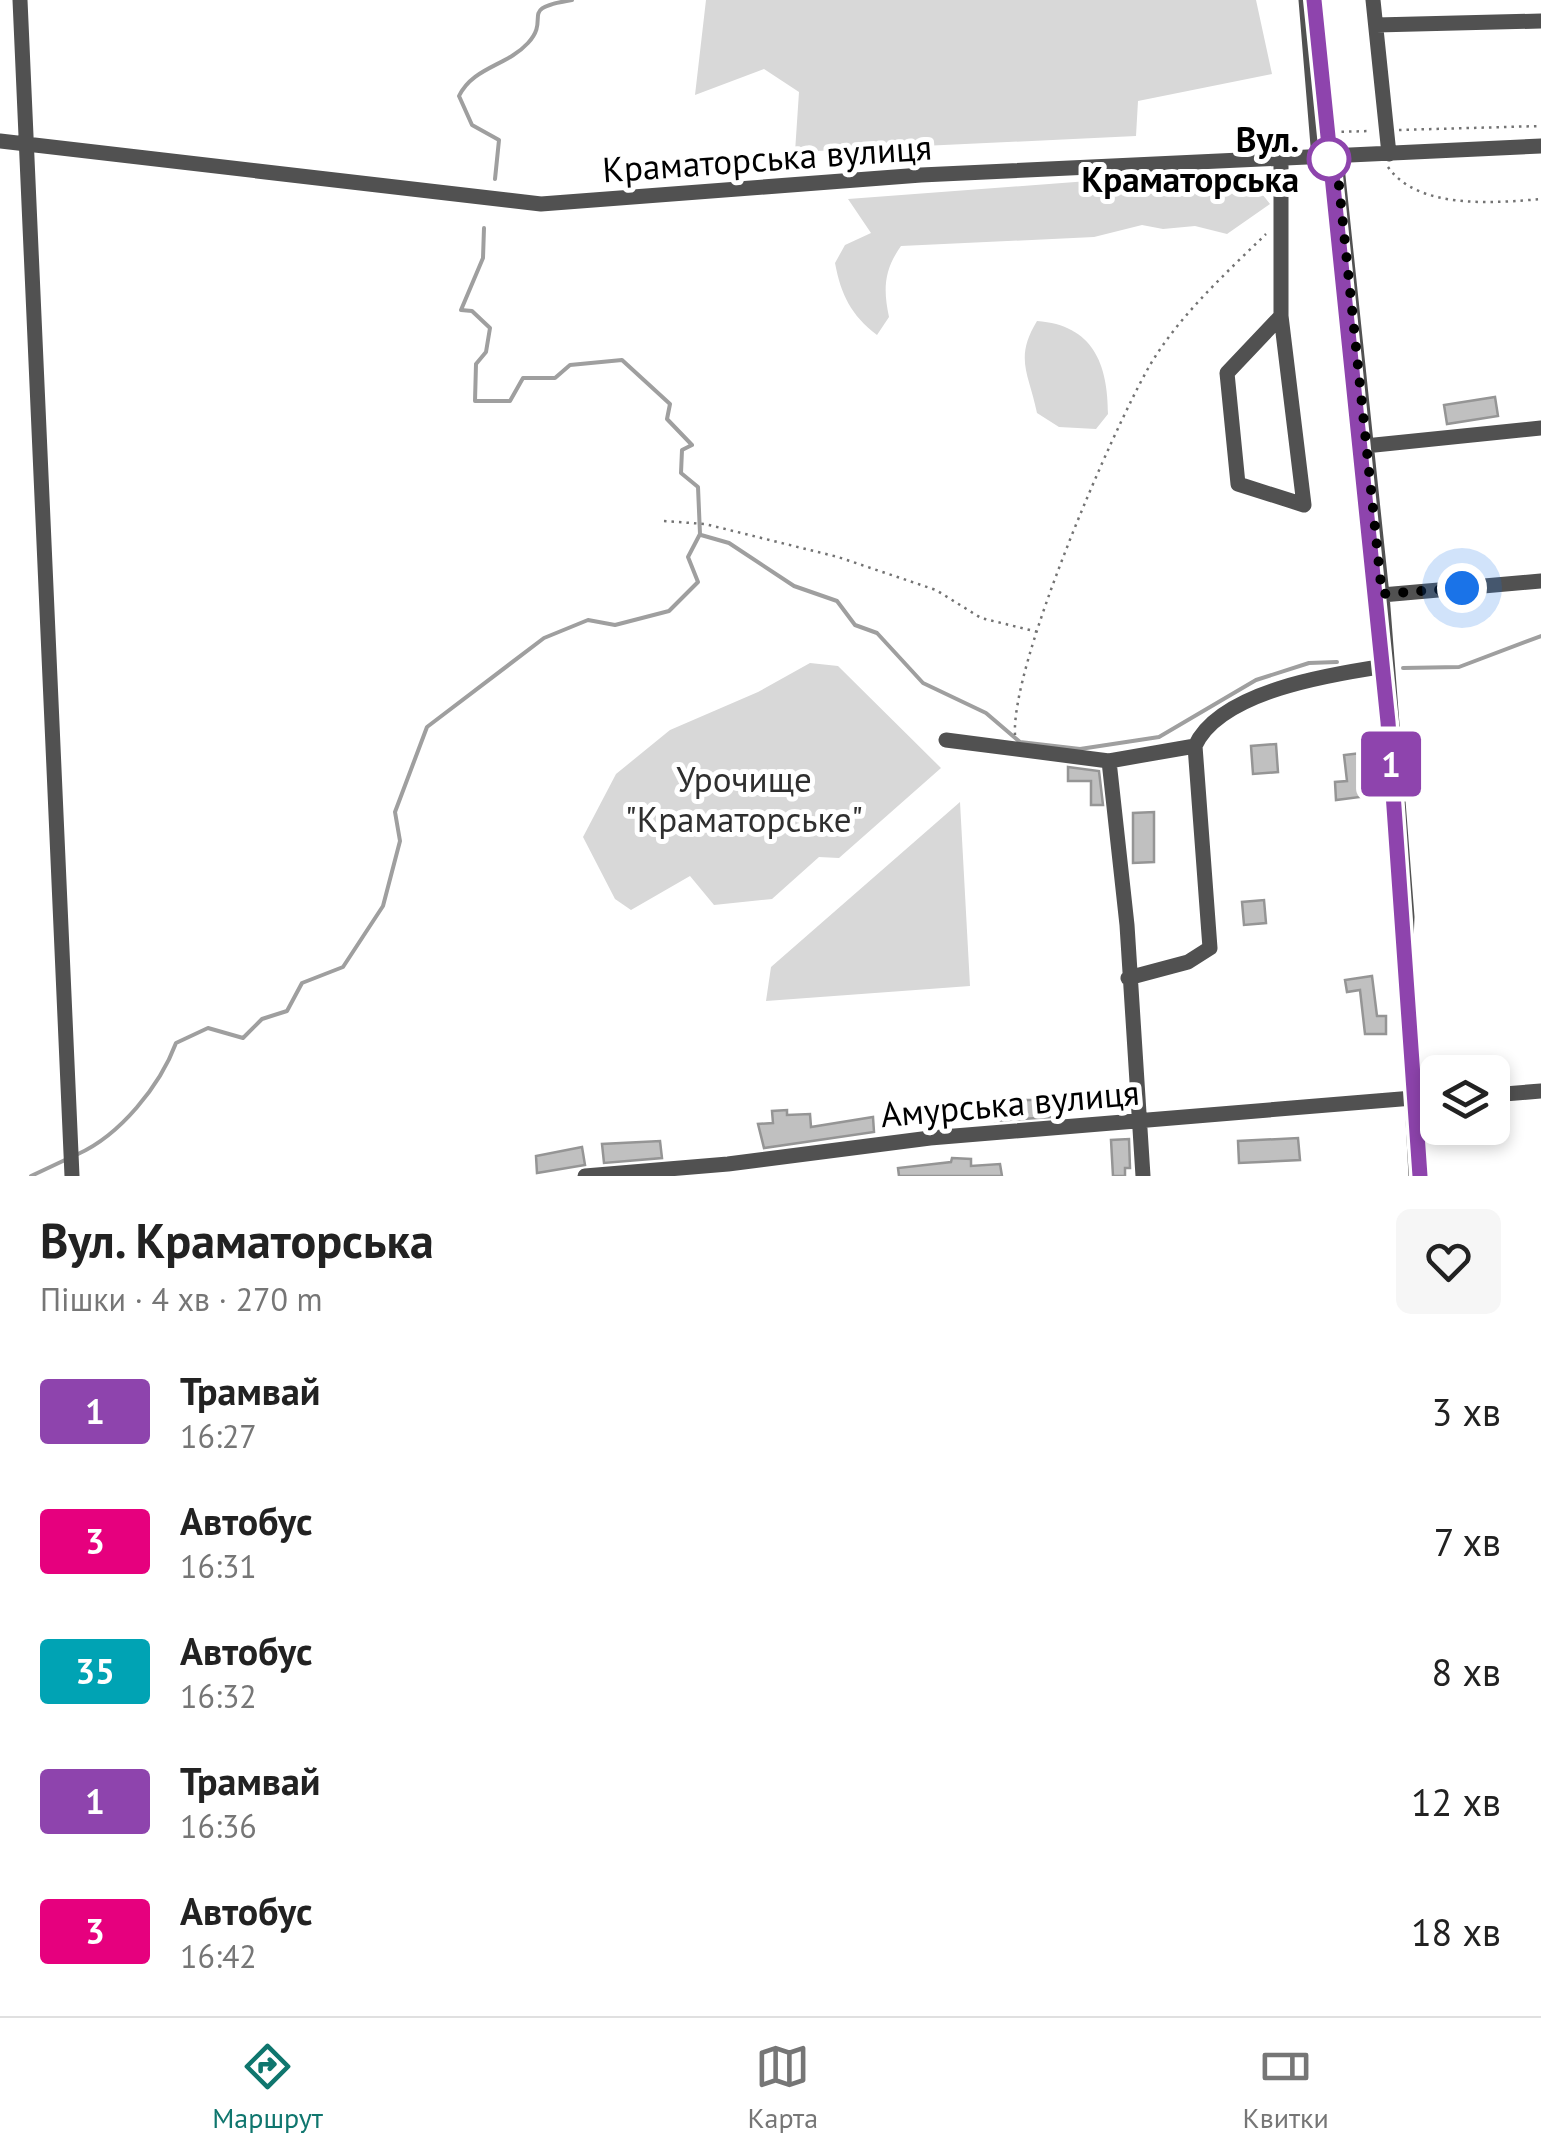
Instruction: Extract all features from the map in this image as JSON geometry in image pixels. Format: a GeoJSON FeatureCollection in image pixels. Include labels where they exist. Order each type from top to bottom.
{"type":"FeatureCollection","features":[{"type":"Feature","properties":{"kind":"street"},"geometry":{"type":"LineString","coordinates":[[20,0],[72,1171]]}},
{"type":"Feature","properties":{"kind":"street"},"geometry":{"type":"LineString","coordinates":[[1306,0],[1317,133],[1328,158],[1382,594],[1407,918],[1405,966],[1416,1176]]}},
{"type":"Feature","properties":{"kind":"street"},"geometry":{"type":"LineString","coordinates":[[1373,0],[1388,130],[1383,154]]}},
{"type":"Feature","properties":{"kind":"street"},"geometry":{"type":"LineString","coordinates":[[1376,25],[1541,21]]}},
{"type":"Feature","properties":{"kind":"street","name":"Краматорська вулиця"},"geometry":{"type":"LineString","coordinates":[[0,141],[541,204],[921,175],[1541,146]]}},
{"type":"Feature","properties":{"kind":"street"},"geometry":{"type":"LineString","coordinates":[[1281,316],[1227,373],[1238,484],[1304,505],[1281,316],[1282,160]]}},
{"type":"Feature","properties":{"kind":"street"},"geometry":{"type":"LineString","coordinates":[[1365,446],[1541,428]]}},
{"type":"Feature","properties":{"kind":"street"},"geometry":{"type":"LineString","coordinates":[[1382,594],[1541,581]]}},
{"type":"Feature","properties":{"kind":"street"},"geometry":{"type":"LineString","coordinates":[[1128,978],[1188,962],[1210,948],[1196,746],[1211,725],[1278,687],[1386,666]]}},
{"type":"Feature","properties":{"kind":"street"},"geometry":{"type":"LineString","coordinates":[[946,740],[1110,761],[1196,746]]}},
{"type":"Feature","properties":{"kind":"street"},"geometry":{"type":"LineString","coordinates":[[1110,761],[1143,1176]]}},
{"type":"Feature","properties":{"kind":"street"},"geometry":{"type":"LineString","coordinates":[[1510,1093],[1541,1090]]}},
{"type":"Feature","properties":{"kind":"street","name":"Амурська вулиця"},"geometry":{"type":"LineString","coordinates":[[585,1176],[728,1170],[930,1138],[1413,1098],[1414,1102],[1420,1102]]}},
{"type":"Feature","properties":{"kind":"path"},"geometry":{"type":"LineString","coordinates":[[1317,133],[1541,126]]}},
{"type":"Feature","properties":{"kind":"path"},"geometry":{"type":"LineString","coordinates":[[1383,154],[1407,187],[1478,202],[1541,200]]}},
{"type":"Feature","properties":{"kind":"path"},"geometry":{"type":"LineString","coordinates":[[1016,749],[1014,706],[1038,632],[1102,465],[1150,364],[1210,290],[1281,219]]}},
{"type":"Feature","properties":{"kind":"path"},"geometry":{"type":"LineString","coordinates":[[664,521],[705,524],[838,557],[936,590],[981,618],[1038,632]]}},
{"type":"Feature","properties":{"kind":"green space"},"geometry":{"type":"Polygon","coordinates":[[[706,0],[1256,0],[1272,74],[1138,101],[1136,136],[795,152],[799,92],[764,69],[695,95],[706,0]]]}},
{"type":"Feature","properties":{"kind":"green space"},"geometry":{"type":"Polygon","coordinates":[[[1141,177],[1259,190],[1270,204],[1227,234],[1195,226],[1163,229],[1142,225],[1094,237],[901,246],[886,280],[889,317],[877,335],[854,312],[840,285],[835,263],[845,245],[871,233],[848,199],[1141,177]]]}},
{"type":"Feature","properties":{"kind":"green space"},"geometry":{"type":"Polygon","coordinates":[[[1037,321],[1072,330],[1094,350],[1105,379],[1108,414],[1096,429],[1059,427],[1037,413],[1025,356],[1037,321]]]}},
{"type":"Feature","properties":{"kind":"green space","name":"Урочище \"Краматорське\""},"geometry":{"type":"Polygon","coordinates":[[[810,663],[838,666],[941,768],[839,858],[819,857],[772,899],[714,905],[690,876],[631,910],[615,899],[583,837],[616,774],[670,730],[758,692],[810,663]]]}},
{"type":"Feature","properties":{"kind":"green space","name":"Урочище \"Краматорське\""},"geometry":{"type":"Polygon","coordinates":[[[960,802],[970,986],[766,1001],[771,967],[960,802]]]}},
{"type":"Feature","properties":{"kind":"building"},"geometry":{"type":"Polygon","coordinates":[[[1495,397],[1498,416],[1447,424],[1444,405],[1495,397]]]}},
{"type":"Feature","properties":{"kind":"building"},"geometry":{"type":"Polygon","coordinates":[[[1276,744],[1278,772],[1253,774],[1251,746],[1276,744]]]}},
{"type":"Feature","properties":{"kind":"building"},"geometry":{"type":"Polygon","coordinates":[[[1362,753],[1364,769],[1358,770],[1360,797],[1336,800],[1335,782],[1347,781],[1344,755],[1362,753]]]}},
{"type":"Feature","properties":{"kind":"building"},"geometry":{"type":"Polygon","coordinates":[[[1068,767],[1099,771],[1103,805],[1091,805],[1091,781],[1068,781],[1068,767]]]}},
{"type":"Feature","properties":{"kind":"building"},"geometry":{"type":"Polygon","coordinates":[[[1154,812],[1154,862],[1133,863],[1133,813],[1154,812]]]}},
{"type":"Feature","properties":{"kind":"building"},"geometry":{"type":"Polygon","coordinates":[[[1264,900],[1266,923],[1244,925],[1242,902],[1264,900]]]}},
{"type":"Feature","properties":{"kind":"building"},"geometry":{"type":"Polygon","coordinates":[[[1372,976],[1377,1016],[1386,1016],[1386,1034],[1365,1034],[1360,990],[1347,992],[1345,980],[1372,976]]]}},
{"type":"Feature","properties":{"kind":"building"},"geometry":{"type":"Polygon","coordinates":[[[1050,1100],[1050,1117],[995,1121],[994,1106],[1050,1100]]]}},
{"type":"Feature","properties":{"kind":"building"},"geometry":{"type":"Polygon","coordinates":[[[787,1110],[787,1115],[810,1114],[811,1127],[873,1117],[874,1132],[764,1148],[758,1124],[773,1123],[772,1111],[787,1110]]]}},
{"type":"Feature","properties":{"kind":"building"},"geometry":{"type":"Polygon","coordinates":[[[1298,1138],[1300,1160],[1239,1163],[1238,1141],[1298,1138]]]}},
{"type":"Feature","properties":{"kind":"building"},"geometry":{"type":"Polygon","coordinates":[[[1129,1139],[1130,1168],[1125,1168],[1125,1176],[1113,1176],[1111,1140],[1129,1139]]]}},
{"type":"Feature","properties":{"kind":"building"},"geometry":{"type":"Polygon","coordinates":[[[660,1141],[662,1158],[604,1163],[602,1144],[660,1141]]]}},
{"type":"Feature","properties":{"kind":"building"},"geometry":{"type":"Polygon","coordinates":[[[582,1147],[585,1165],[537,1173],[536,1156],[582,1147]]]}},
{"type":"Feature","properties":{"kind":"building"},"geometry":{"type":"Polygon","coordinates":[[[952,1158],[971,1159],[971,1166],[1000,1164],[1002,1176],[899,1176],[898,1168],[951,1162],[952,1158]]]}},
{"type":"Feature","properties":{"kind":"waterway"},"geometry":{"type":"LineString","coordinates":[[495,179],[499,140],[472,125],[459,96],[473,79],[528,43],[540,11],[572,0]]}},
{"type":"Feature","properties":{"kind":"waterway"},"geometry":{"type":"LineString","coordinates":[[78,1154],[109,1135],[137,1107],[160,1076],[176,1043],[208,1028],[243,1038],[262,1019],[287,1011],[302,983],[343,967],[383,906],[400,841],[395,812],[427,727],[544,638],[588,620],[615,625],[669,611],[698,582],[688,557],[700,534],[698,487],[681,473],[682,450],[692,445],[667,419],[670,404],[622,360],[570,365],[555,378],[523,378],[510,401],[475,401],[476,364],[486,352],[490,328],[472,311],[461,310],[483,258],[484,228]]}},
{"type":"Feature","properties":{"kind":"waterway"},"geometry":{"type":"LineString","coordinates":[[701,535],[729,543],[794,586],[837,601],[855,625],[877,633],[923,683],[986,713],[1020,742],[1080,749],[1159,737],[1256,680],[1309,663],[1337,662]]}},
{"type":"Feature","properties":{"kind":"waterway"},"geometry":{"type":"LineString","coordinates":[[1403,668],[1459,667],[1541,636]]}},
{"type":"Feature","properties":{"kind":"waterway"},"geometry":{"type":"LineString","coordinates":[[31,1176],[65,1160]]}},
{"type":"Feature","properties":{"kind":"tram line"},"geometry":{"type":"LineString","coordinates":[[1314,0],[1388,722],[1420,1176]]}},
{"type":"Feature","properties":{"kind":"tram line","name":"1"},"geometry":{"type":"LineString","coordinates":[[1314,0],[1388,722],[1420,1176]]}},
{"type":"Feature","properties":{"kind":"place","name":"Вул. Краматорська"},"geometry":{"type":"Point","coordinates":[1329,159]}},
{"type":"Feature","properties":{"kind":"route"},"geometry":{"type":"LineString","coordinates":[[1329,159],[1336,157],[1382,594],[1462,588]]}}]}
